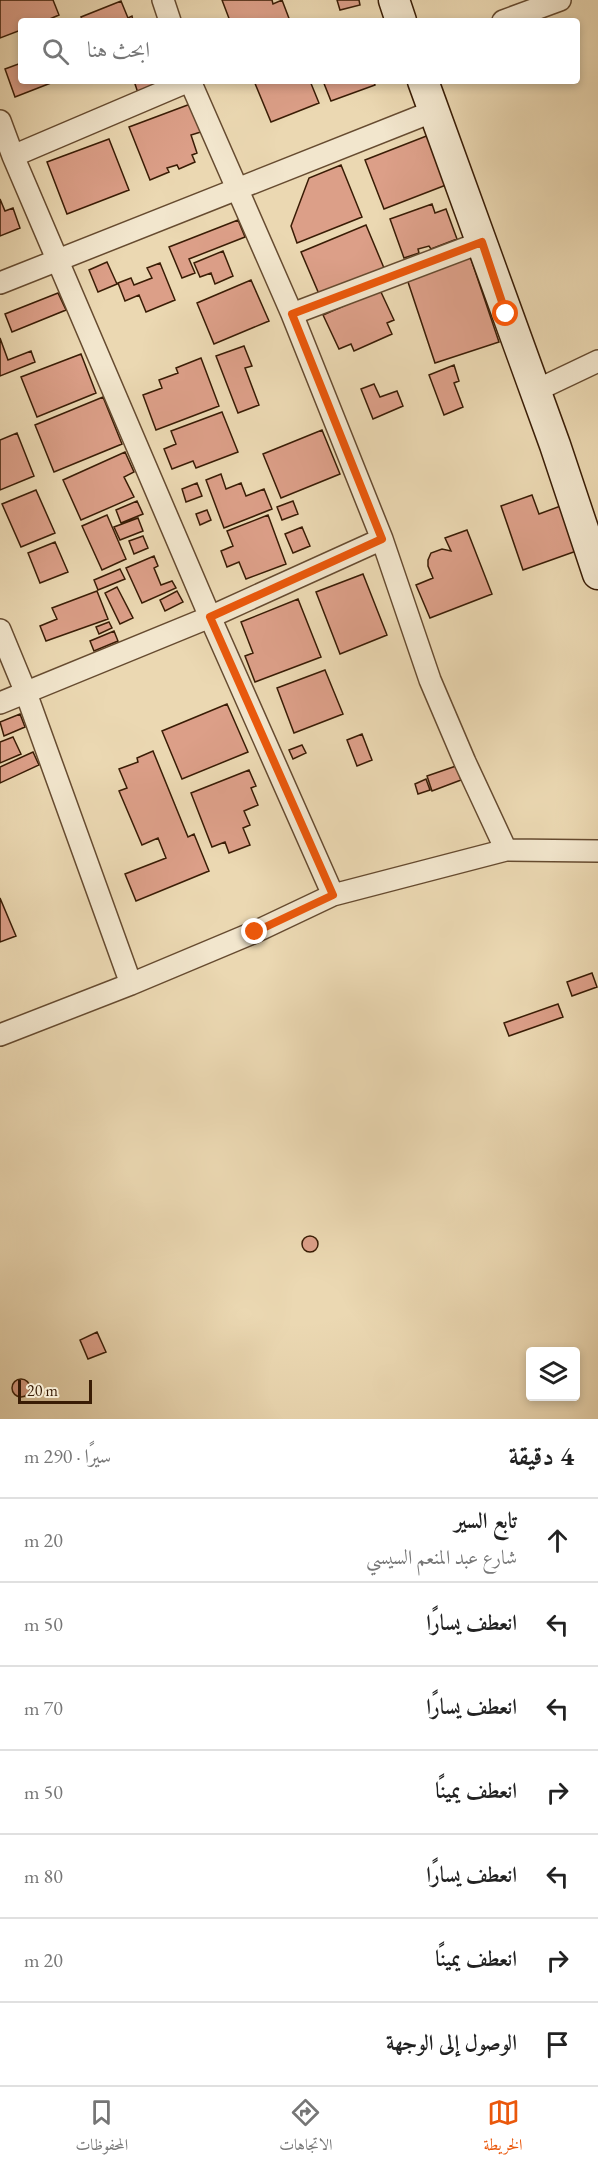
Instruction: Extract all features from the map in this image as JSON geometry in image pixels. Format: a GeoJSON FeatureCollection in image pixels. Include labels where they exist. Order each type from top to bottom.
{"type":"FeatureCollection","features":[{"type":"Feature","properties":{"kind":"street"},"geometry":{"type":"LineString","coordinates":[[163,0],[169,18]]}},
{"type":"Feature","properties":{"kind":"street"},"geometry":{"type":"LineString","coordinates":[[394,0],[400,18]]}},
{"type":"Feature","properties":{"kind":"street"},"geometry":{"type":"LineString","coordinates":[[511,18],[560,0]]}},
{"type":"Feature","properties":{"kind":"street"},"geometry":{"type":"LineString","coordinates":[[13,156],[183,84]]}},
{"type":"Feature","properties":{"kind":"street"},"geometry":{"type":"LineString","coordinates":[[191,84],[292,314],[382,539],[430,680],[506,850]]}},
{"type":"Feature","properties":{"kind":"street"},"geometry":{"type":"LineString","coordinates":[[424,84],[596,560]]}},
{"type":"Feature","properties":{"kind":"street"},"geometry":{"type":"LineString","coordinates":[[0,283],[58,258],[434,111]]}},
{"type":"Feature","properties":{"kind":"street"},"geometry":{"type":"LineString","coordinates":[[0,121],[210,617],[333,895]]}},
{"type":"Feature","properties":{"kind":"street"},"geometry":{"type":"LineString","coordinates":[[292,314],[482,242]]}},
{"type":"Feature","properties":{"kind":"street"},"geometry":{"type":"LineString","coordinates":[[535,391],[598,361]]}},
{"type":"Feature","properties":{"kind":"street"},"geometry":{"type":"LineString","coordinates":[[0,703],[210,617],[382,539]]}},
{"type":"Feature","properties":{"kind":"street"},"geometry":{"type":"LineString","coordinates":[[0,630],[26,693],[131,984]]}},
{"type":"Feature","properties":{"kind":"street"},"geometry":{"type":"LineString","coordinates":[[0,1035],[255,932],[333,895],[506,850],[598,851]]}},
{"type":"Feature","properties":{"kind":"building"},"geometry":{"type":"Polygon","coordinates":[[[0,0],[53,0],[59,15],[52,18],[18,18],[18,31],[0,38],[0,0]]]}},
{"type":"Feature","properties":{"kind":"building"},"geometry":{"type":"Polygon","coordinates":[[[222,0],[272,0],[273,4],[282,0],[289,18],[229,18],[222,0]]]}},
{"type":"Feature","properties":{"kind":"building"},"geometry":{"type":"Polygon","coordinates":[[[337,0],[359,0],[360,5],[340,10],[337,0]]]}},
{"type":"Feature","properties":{"kind":"building"},"geometry":{"type":"Polygon","coordinates":[[[121,1],[128,18],[82,18],[121,1]]]}},
{"type":"Feature","properties":{"kind":"building"},"geometry":{"type":"Polygon","coordinates":[[[18,64],[18,84],[48,84],[15,97],[5,69],[18,64]]]}},
{"type":"Feature","properties":{"kind":"building"},"geometry":{"type":"Polygon","coordinates":[[[135,84],[156,84],[138,93],[135,84]]]}},
{"type":"Feature","properties":{"kind":"building"},"geometry":{"type":"Polygon","coordinates":[[[255,84],[311,84],[319,103],[271,122],[255,84]]]}},
{"type":"Feature","properties":{"kind":"building"},"geometry":{"type":"Polygon","coordinates":[[[324,84],[375,84],[375,85],[331,101],[324,84]]]}},
{"type":"Feature","properties":{"kind":"building"},"geometry":{"type":"Polygon","coordinates":[[[193,103],[204,131],[191,135],[197,153],[192,155],[195,162],[179,169],[177,165],[167,168],[169,172],[150,180],[129,127],[193,103]]]}},
{"type":"Feature","properties":{"kind":"building"},"geometry":{"type":"Polygon","coordinates":[[[429,135],[446,185],[384,209],[365,160],[429,135]]]}},
{"type":"Feature","properties":{"kind":"building"},"geometry":{"type":"Polygon","coordinates":[[[109,139],[129,190],[67,214],[47,162],[109,139]]]}},
{"type":"Feature","properties":{"kind":"building"},"geometry":{"type":"Polygon","coordinates":[[[341,165],[362,217],[297,243],[291,226],[309,178],[341,165]]]}},
{"type":"Feature","properties":{"kind":"building"},"geometry":{"type":"Polygon","coordinates":[[[0,199],[5,211],[13,208],[20,228],[0,236],[0,199]]]}},
{"type":"Feature","properties":{"kind":"building"},"geometry":{"type":"Polygon","coordinates":[[[432,204],[435,213],[446,209],[457,239],[431,249],[429,246],[418,249],[419,253],[404,258],[390,219],[432,204]]]}},
{"type":"Feature","properties":{"kind":"building"},"geometry":{"type":"Polygon","coordinates":[[[238,220],[245,237],[189,259],[195,273],[182,278],[169,247],[238,220]]]}},
{"type":"Feature","properties":{"kind":"building"},"geometry":{"type":"Polygon","coordinates":[[[366,225],[384,268],[319,294],[301,252],[366,225]]]}},
{"type":"Feature","properties":{"kind":"building"},"geometry":{"type":"Polygon","coordinates":[[[223,251],[233,276],[215,284],[211,273],[200,277],[194,263],[223,251]]]}},
{"type":"Feature","properties":{"kind":"building"},"geometry":{"type":"Polygon","coordinates":[[[469,253],[499,342],[435,363],[405,273],[469,253]]]}},
{"type":"Feature","properties":{"kind":"building"},"geometry":{"type":"Polygon","coordinates":[[[107,262],[117,284],[98,292],[89,270],[107,262]]]}},
{"type":"Feature","properties":{"kind":"building"},"geometry":{"type":"Polygon","coordinates":[[[160,263],[175,300],[146,312],[139,295],[125,301],[118,283],[131,278],[134,285],[152,278],[147,268],[160,263]]]}},
{"type":"Feature","properties":{"kind":"building"},"geometry":{"type":"Polygon","coordinates":[[[251,280],[269,321],[214,344],[197,303],[251,280]]]}},
{"type":"Feature","properties":{"kind":"building"},"geometry":{"type":"Polygon","coordinates":[[[380,290],[394,320],[387,323],[392,334],[354,351],[351,344],[339,349],[323,315],[380,290]]]}},
{"type":"Feature","properties":{"kind":"building"},"geometry":{"type":"Polygon","coordinates":[[[58,293],[66,310],[12,332],[5,314],[58,293]]]}},
{"type":"Feature","properties":{"kind":"building"},"geometry":{"type":"Polygon","coordinates":[[[0,338],[8,360],[31,351],[35,362],[0,376],[0,338]]]}},
{"type":"Feature","properties":{"kind":"building"},"geometry":{"type":"Polygon","coordinates":[[[244,346],[252,366],[245,368],[259,405],[238,413],[216,356],[244,346]]]}},
{"type":"Feature","properties":{"kind":"building"},"geometry":{"type":"Polygon","coordinates":[[[81,354],[96,393],[37,417],[21,377],[81,354]]]}},
{"type":"Feature","properties":{"kind":"building"},"geometry":{"type":"Polygon","coordinates":[[[201,358],[219,406],[156,430],[143,395],[162,388],[159,380],[178,373],[176,368],[201,358]]]}},
{"type":"Feature","properties":{"kind":"building"},"geometry":{"type":"Polygon","coordinates":[[[454,365],[459,381],[454,383],[463,407],[444,415],[429,375],[454,365]]]}},
{"type":"Feature","properties":{"kind":"building"},"geometry":{"type":"Polygon","coordinates":[[[374,384],[380,397],[397,391],[403,406],[373,419],[361,389],[374,384]]]}},
{"type":"Feature","properties":{"kind":"building"},"geometry":{"type":"Polygon","coordinates":[[[103,397],[122,444],[54,472],[35,425],[103,397]]]}},
{"type":"Feature","properties":{"kind":"building"},"geometry":{"type":"Polygon","coordinates":[[[222,412],[238,452],[196,468],[193,461],[172,469],[164,449],[176,444],[171,431],[222,412]]]}},
{"type":"Feature","properties":{"kind":"building"},"geometry":{"type":"Polygon","coordinates":[[[322,430],[340,474],[281,498],[263,454],[322,430]]]}},
{"type":"Feature","properties":{"kind":"building"},"geometry":{"type":"Polygon","coordinates":[[[17,433],[34,476],[0,490],[0,440],[17,433]]]}},
{"type":"Feature","properties":{"kind":"building"},"geometry":{"type":"Polygon","coordinates":[[[125,452],[134,472],[124,477],[134,497],[81,520],[63,480],[125,452]]]}},
{"type":"Feature","properties":{"kind":"building"},"geometry":{"type":"Polygon","coordinates":[[[221,474],[226,489],[241,483],[246,496],[264,489],[272,509],[224,528],[206,480],[221,474]]]}},
{"type":"Feature","properties":{"kind":"building"},"geometry":{"type":"Polygon","coordinates":[[[197,483],[202,496],[186,502],[182,489],[197,483]]]}},
{"type":"Feature","properties":{"kind":"building"},"geometry":{"type":"Polygon","coordinates":[[[36,490],[55,533],[21,547],[2,504],[36,490]]]}},
{"type":"Feature","properties":{"kind":"building"},"geometry":{"type":"Polygon","coordinates":[[[532,495],[539,514],[566,504],[582,549],[523,570],[501,506],[532,495]]]}},
{"type":"Feature","properties":{"kind":"building"},"geometry":{"type":"Polygon","coordinates":[[[137,501],[143,514],[121,523],[116,510],[137,501]]]}},
{"type":"Feature","properties":{"kind":"building"},"geometry":{"type":"Polygon","coordinates":[[[293,501],[298,514],[282,520],[277,507],[293,501]]]}},
{"type":"Feature","properties":{"kind":"building"},"geometry":{"type":"Polygon","coordinates":[[[207,510],[211,520],[200,525],[196,514],[207,510]]]}},
{"type":"Feature","properties":{"kind":"building"},"geometry":{"type":"Polygon","coordinates":[[[107,515],[126,559],[102,570],[82,526],[107,515]]]}},
{"type":"Feature","properties":{"kind":"building"},"geometry":{"type":"Polygon","coordinates":[[[268,515],[286,564],[246,579],[239,562],[227,567],[221,551],[233,546],[227,531],[268,515]]]}},
{"type":"Feature","properties":{"kind":"building"},"geometry":{"type":"Polygon","coordinates":[[[138,518],[143,531],[120,540],[114,527],[138,518]]]}},
{"type":"Feature","properties":{"kind":"building"},"geometry":{"type":"Polygon","coordinates":[[[302,527],[310,546],[293,553],[285,534],[302,527]]]}},
{"type":"Feature","properties":{"kind":"building"},"geometry":{"type":"Polygon","coordinates":[[[467,530],[492,594],[430,618],[416,585],[433,578],[428,566],[431,553],[442,549],[451,551],[445,538],[467,530]]]}},
{"type":"Feature","properties":{"kind":"building"},"geometry":{"type":"Polygon","coordinates":[[[143,536],[148,548],[134,554],[129,541],[143,536]]]}},
{"type":"Feature","properties":{"kind":"building"},"geometry":{"type":"Polygon","coordinates":[[[55,542],[68,572],[40,583],[28,553],[55,542]]]}},
{"type":"Feature","properties":{"kind":"building"},"geometry":{"type":"Polygon","coordinates":[[[154,556],[158,566],[154,568],[161,585],[172,581],[176,588],[142,603],[126,568],[154,556]]]}},
{"type":"Feature","properties":{"kind":"building"},"geometry":{"type":"Polygon","coordinates":[[[120,569],[125,579],[98,590],[94,580],[120,569]]]}},
{"type":"Feature","properties":{"kind":"building"},"geometry":{"type":"Polygon","coordinates":[[[363,574],[387,635],[340,654],[316,592],[363,574]]]}},
{"type":"Feature","properties":{"kind":"building"},"geometry":{"type":"Polygon","coordinates":[[[117,587],[133,618],[120,624],[105,593],[117,587]]]}},
{"type":"Feature","properties":{"kind":"building"},"geometry":{"type":"Polygon","coordinates":[[[97,591],[108,619],[46,641],[40,626],[57,619],[52,608],[97,591]]]}},
{"type":"Feature","properties":{"kind":"building"},"geometry":{"type":"Polygon","coordinates":[[[177,591],[183,602],[165,611],[160,600],[177,591]]]}},
{"type":"Feature","properties":{"kind":"building"},"geometry":{"type":"Polygon","coordinates":[[[298,599],[321,657],[255,682],[245,656],[253,653],[241,622],[298,599]]]}},
{"type":"Feature","properties":{"kind":"building"},"geometry":{"type":"Polygon","coordinates":[[[109,622],[112,628],[99,634],[96,627],[109,622]]]}},
{"type":"Feature","properties":{"kind":"building"},"geometry":{"type":"Polygon","coordinates":[[[114,631],[118,641],[94,651],[90,641],[114,631]]]}},
{"type":"Feature","properties":{"kind":"building"},"geometry":{"type":"Polygon","coordinates":[[[325,670],[343,714],[294,733],[277,688],[325,670]]]}},
{"type":"Feature","properties":{"kind":"building"},"geometry":{"type":"Polygon","coordinates":[[[227,704],[248,752],[182,779],[162,731],[227,704]]]}},
{"type":"Feature","properties":{"kind":"building"},"geometry":{"type":"Polygon","coordinates":[[[20,714],[25,727],[4,736],[0,722],[20,714]]]}},
{"type":"Feature","properties":{"kind":"building"},"geometry":{"type":"Polygon","coordinates":[[[362,734],[372,760],[357,766],[347,740],[362,734]]]}},
{"type":"Feature","properties":{"kind":"building"},"geometry":{"type":"Polygon","coordinates":[[[13,737],[21,754],[0,763],[0,742],[13,737]]]}},
{"type":"Feature","properties":{"kind":"building"},"geometry":{"type":"Polygon","coordinates":[[[302,745],[306,753],[293,759],[289,750],[302,745]]]}},
{"type":"Feature","properties":{"kind":"building"},"geometry":{"type":"Polygon","coordinates":[[[153,751],[188,837],[194,834],[209,871],[136,901],[125,874],[166,858],[158,838],[142,845],[119,791],[127,788],[119,769],[138,762],[137,758],[153,751]]]}},
{"type":"Feature","properties":{"kind":"building"},"geometry":{"type":"Polygon","coordinates":[[[33,752],[39,765],[0,783],[0,767],[33,752]]]}},
{"type":"Feature","properties":{"kind":"building"},"geometry":{"type":"Polygon","coordinates":[[[456,766],[461,780],[432,791],[427,776],[456,766]]]}},
{"type":"Feature","properties":{"kind":"building"},"geometry":{"type":"Polygon","coordinates":[[[249,770],[256,786],[251,788],[258,805],[244,811],[250,825],[243,828],[250,845],[229,853],[225,842],[212,847],[191,793],[249,770]]]}},
{"type":"Feature","properties":{"kind":"building"},"geometry":{"type":"Polygon","coordinates":[[[426,779],[430,790],[418,794],[415,784],[426,779]]]}},
{"type":"Feature","properties":{"kind":"building"},"geometry":{"type":"Polygon","coordinates":[[[0,898],[16,936],[0,942],[0,898]]]}},
{"type":"Feature","properties":{"kind":"building"},"geometry":{"type":"Polygon","coordinates":[[[592,973],[597,987],[572,996],[567,982],[592,973]]]}},
{"type":"Feature","properties":{"kind":"building"},"geometry":{"type":"Polygon","coordinates":[[[558,1004],[563,1017],[509,1036],[504,1023],[558,1004]]]}},
{"type":"Feature","properties":{"kind":"building"},"geometry":{"type":"Polygon","coordinates":[[[307,1236],[313,1236],[318,1244],[316,1250],[307,1252],[302,1247],[302,1241],[307,1236]]]}},
{"type":"Feature","properties":{"kind":"building"},"geometry":{"type":"Polygon","coordinates":[[[97,1332],[106,1352],[88,1359],[80,1340],[97,1332]]]}},
{"type":"Feature","properties":{"kind":"building"},"geometry":{"type":"Polygon","coordinates":[[[21,1379],[27,1382],[30,1388],[27,1394],[21,1397],[15,1394],[12,1388],[15,1382],[21,1379]]]}},
{"type":"Feature","properties":{"kind":"route"},"geometry":{"type":"LineString","coordinates":[[255,932],[333,895],[210,617],[382,539],[292,314],[482,242],[506,314]]}}]}
